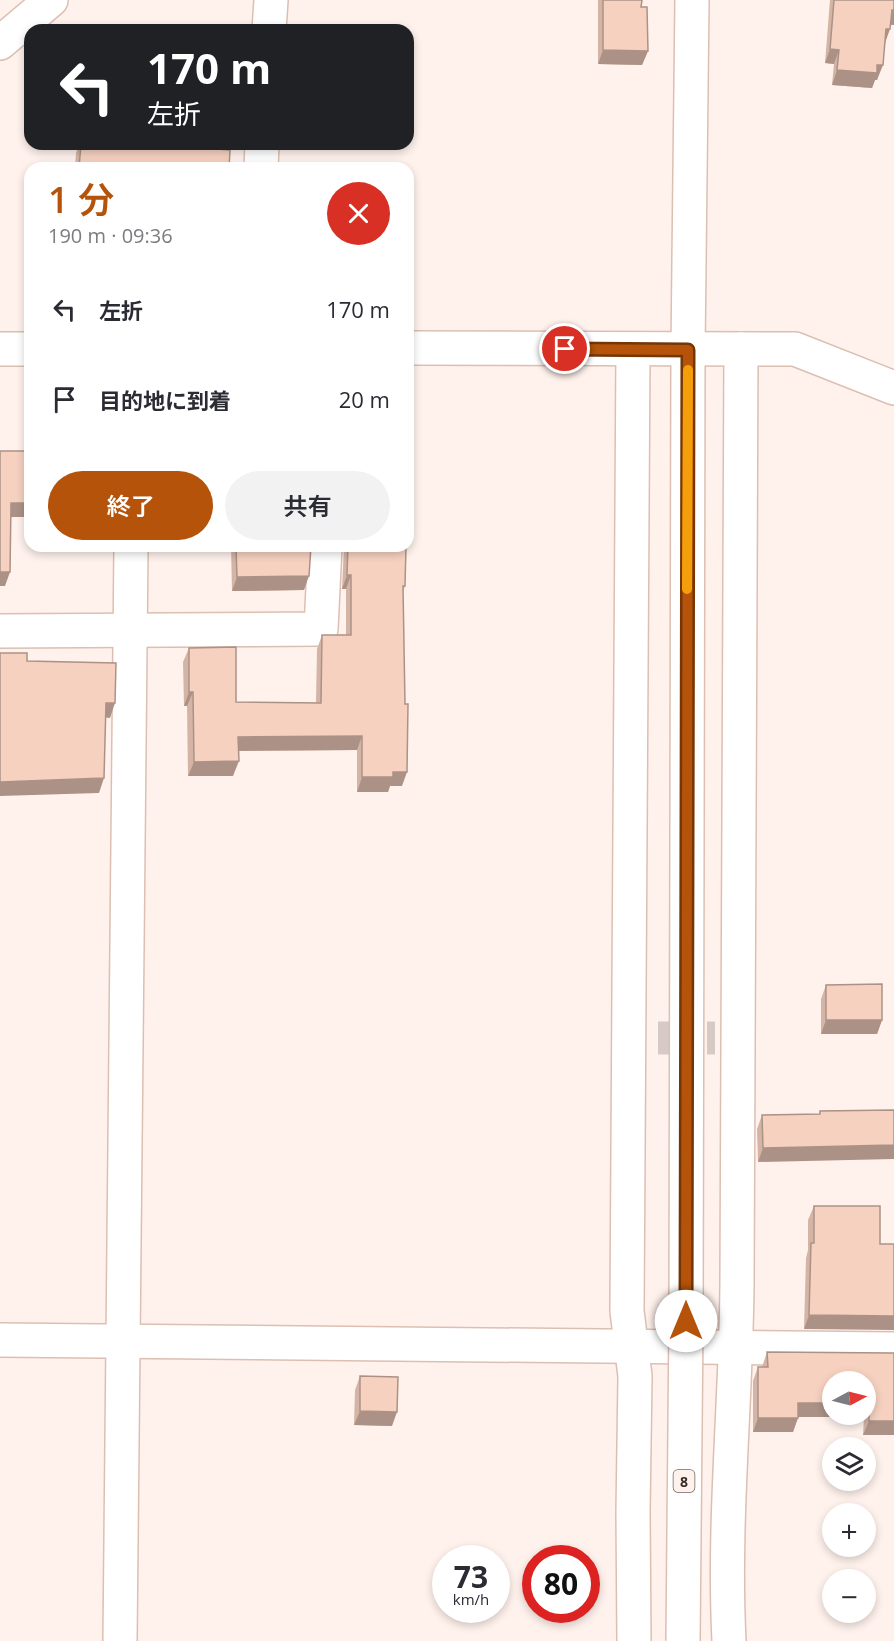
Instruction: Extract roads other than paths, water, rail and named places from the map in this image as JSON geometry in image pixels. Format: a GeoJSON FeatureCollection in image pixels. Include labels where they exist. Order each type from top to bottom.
{"type":"FeatureCollection","features":[{"type":"Feature","properties":{"kind":"main road"},"geometry":{"type":"LineString","coordinates":[[0,43],[51,0]]}},
{"type":"Feature","properties":{"kind":"main road"},"geometry":{"type":"LineString","coordinates":[[269,24],[271,0]]}},
{"type":"Feature","properties":{"kind":"main road","name":"8"},"geometry":{"type":"LineString","coordinates":[[683,1641],[688,350],[693,0]]}},
{"type":"Feature","properties":{"kind":"main road"},"geometry":{"type":"LineString","coordinates":[[414,348],[795,349],[894,388]]}},
{"type":"Feature","properties":{"kind":"main road"},"geometry":{"type":"LineString","coordinates":[[0,349],[24,349]]}},
{"type":"Feature","properties":{"kind":"main road"},"geometry":{"type":"LineString","coordinates":[[633,349],[643,1037],[627,1311],[635,1376],[634,1641]]}},
{"type":"Feature","properties":{"kind":"main road"},"geometry":{"type":"LineString","coordinates":[[729,1641],[728,1527],[736,1348],[727,1039],[741,349]]}},
{"type":"Feature","properties":{"kind":"main road"},"geometry":{"type":"LineString","coordinates":[[120,1641],[131,552]]}},
{"type":"Feature","properties":{"kind":"main road"},"geometry":{"type":"LineString","coordinates":[[0,631],[321,629],[325,552]]}},
{"type":"Feature","properties":{"kind":"main road"},"geometry":{"type":"LineString","coordinates":[[0,1340],[894,1349]]}},
{"type":"Feature","properties":{"kind":"tunnel"},"geometry":{"type":"LineString","coordinates":[[658,1038],[715,1038]]}}]}
